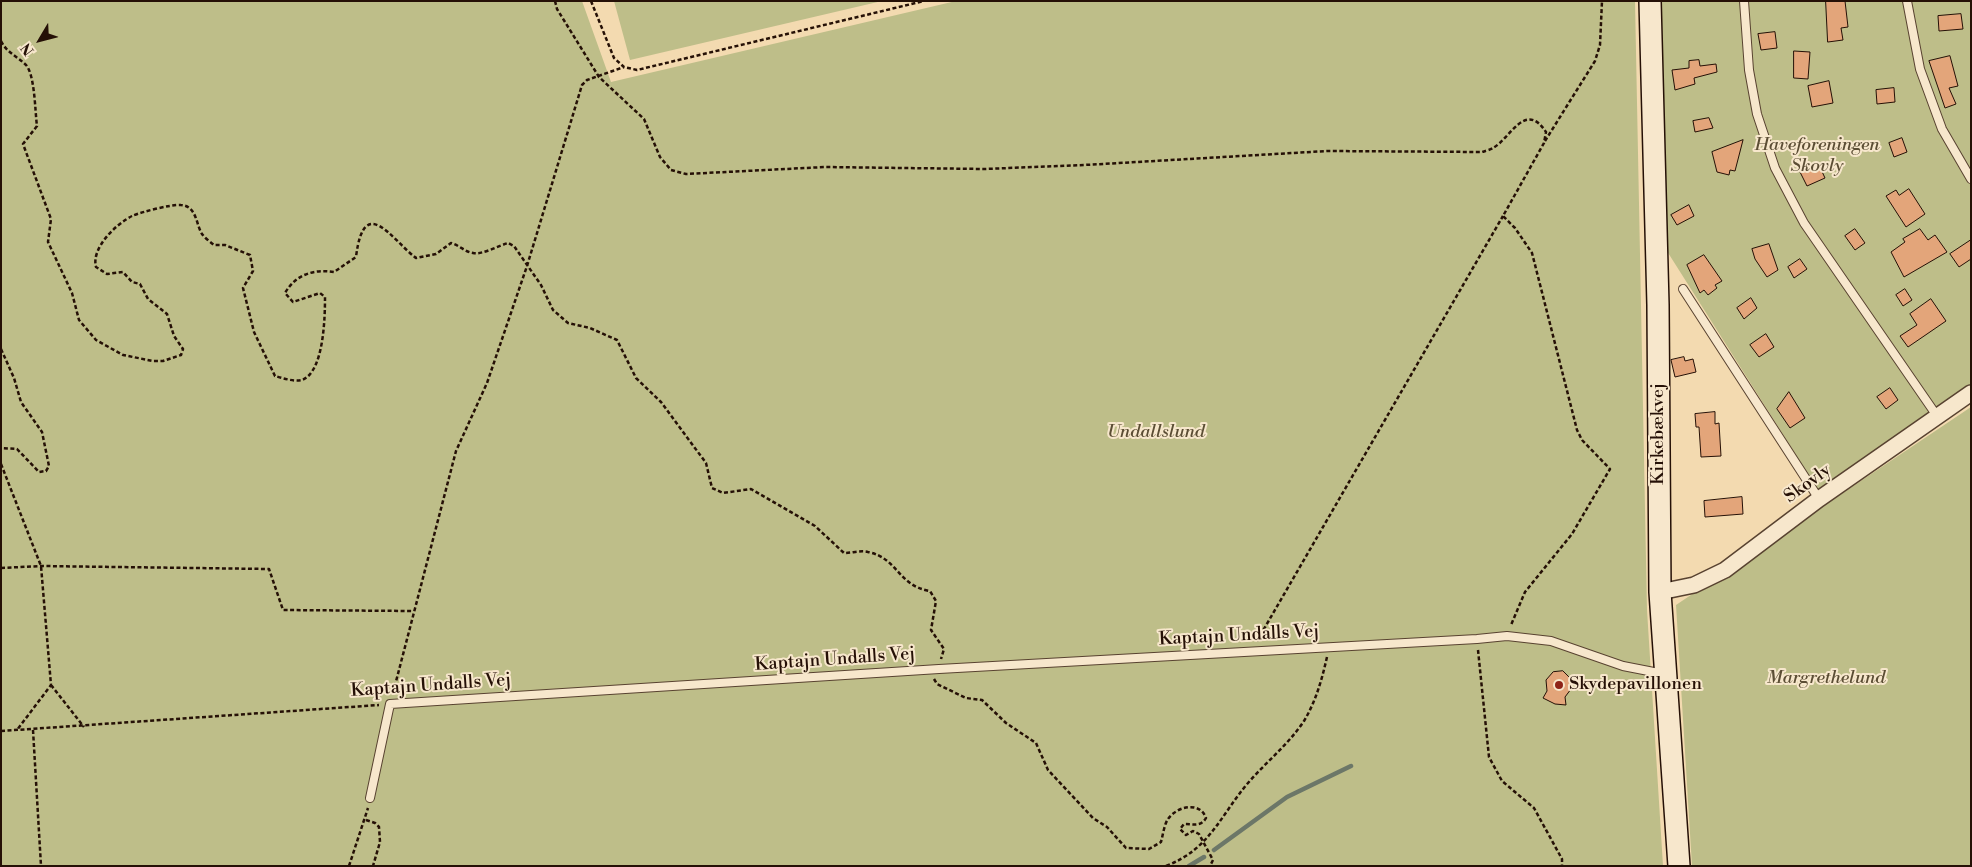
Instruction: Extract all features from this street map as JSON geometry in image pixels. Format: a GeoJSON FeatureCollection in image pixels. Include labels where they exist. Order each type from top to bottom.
{"type":"FeatureCollection","features":[{"type":"Feature","properties":{"kind":"street","name":"Kirkebækvej"},"geometry":{"type":"LineString","coordinates":[[1650,1],[1658,305],[1660,592],[1679,866]]}},
{"type":"Feature","properties":{"kind":"street","name":"Skovly"},"geometry":{"type":"LineString","coordinates":[[1660,592],[1694,585],[1725,570],[1819,499],[1971,393]]}},
{"type":"Feature","properties":{"kind":"lane"},"geometry":{"type":"LineString","coordinates":[[1744,1],[1749,70],[1755,106],[1774,168],[1804,223],[1937,416]]}},
{"type":"Feature","properties":{"kind":"lane"},"geometry":{"type":"LineString","coordinates":[[1907,1],[1920,70],[1942,128],[1971,179]]}},
{"type":"Feature","properties":{"kind":"lane"},"geometry":{"type":"LineString","coordinates":[[1683,290],[1819,499]]}},
{"type":"Feature","properties":{"kind":"lane","name":"Kaptajn Undalls Vej"},"geometry":{"type":"LineString","coordinates":[[390,704],[939,668],[1507,636],[1551,641],[1623,666],[1666,675]]}},
{"type":"Feature","properties":{"kind":"lane"},"geometry":{"type":"LineString","coordinates":[[370,798],[390,704]]}},
{"type":"Feature","properties":{"kind":"path"},"geometry":{"type":"LineString","coordinates":[[555,1],[557,9],[599,77],[644,119],[660,157],[671,170],[686,174],[825,167],[984,169],[1328,151],[1482,152],[1494,148],[1518,123],[1527,119],[1542,126],[1546,132],[1544,143]]}},
{"type":"Feature","properties":{"kind":"path"},"geometry":{"type":"LineString","coordinates":[[591,1],[614,58],[624,67],[637,70],[924,1]]}},
{"type":"Feature","properties":{"kind":"path"},"geometry":{"type":"LineString","coordinates":[[1252,651],[1544,143],[1595,61],[1600,45],[1602,1]]}},
{"type":"Feature","properties":{"kind":"path"},"geometry":{"type":"LineString","coordinates":[[1,41],[6,50],[28,67],[33,87],[37,126],[23,144],[51,219],[48,242],[72,293],[80,320],[96,340],[123,355],[153,361],[163,361],[181,354],[183,349],[174,336],[168,314],[148,299],[140,284],[132,282],[123,272],[107,274],[96,267],[95,263],[96,253],[102,243],[122,223],[132,216],[164,208],[181,205],[189,208],[196,217],[202,234],[214,245],[225,245],[250,255],[253,271],[243,288],[254,332],[275,376],[289,380],[302,380],[315,369],[322,337],[325,297],[320,293],[293,302],[285,293],[304,273],[322,270],[334,272],[356,256],[358,239],[362,231],[368,226],[377,224],[384,227],[404,249],[416,258],[436,254],[451,243],[473,253],[484,252],[492,247],[508,243],[514,246],[541,286],[553,310],[568,324],[590,328],[617,340],[636,378],[661,402],[706,463],[712,488],[723,493],[751,489],[815,526],[844,553],[868,551],[888,560],[916,589],[930,591],[936,600],[931,630],[944,649],[939,668],[933,678],[937,684],[966,698],[982,700],[1006,723],[1036,743],[1048,770],[1093,818],[1107,827],[1126,848],[1149,849],[1161,842],[1168,819],[1182,808],[1198,807],[1204,811],[1206,818],[1203,823],[1197,825],[1184,824],[1180,829],[1186,835],[1196,832],[1213,860],[1210,866]]}},
{"type":"Feature","properties":{"kind":"path"},"geometry":{"type":"LineString","coordinates":[[390,704],[412,611],[456,450],[487,383],[527,266],[582,85],[587,80],[624,67]]}},
{"type":"Feature","properties":{"kind":"path"},"geometry":{"type":"LineString","coordinates":[[1503,216],[1516,228],[1532,253],[1577,430],[1582,440],[1610,469],[1572,534],[1525,592],[1507,636]]}},
{"type":"Feature","properties":{"kind":"path"},"geometry":{"type":"LineString","coordinates":[[1,349],[14,378],[21,402],[42,432],[49,466],[46,471],[39,472],[17,449],[1,448]]}},
{"type":"Feature","properties":{"kind":"path"},"geometry":{"type":"LineString","coordinates":[[1,464],[41,566],[51,685],[84,727]]}},
{"type":"Feature","properties":{"kind":"path"},"geometry":{"type":"LineString","coordinates":[[1,568],[41,566],[269,569],[283,610],[412,611]]}},
{"type":"Feature","properties":{"kind":"path"},"geometry":{"type":"LineString","coordinates":[[1477,639],[1489,757],[1502,782],[1534,808],[1562,859],[1562,866]]}},
{"type":"Feature","properties":{"kind":"path"},"geometry":{"type":"LineString","coordinates":[[1166,866],[1204,844],[1247,784],[1292,737],[1305,719],[1320,686],[1330,646]]}},
{"type":"Feature","properties":{"kind":"path"},"geometry":{"type":"LineString","coordinates":[[17,730],[51,685]]}},
{"type":"Feature","properties":{"kind":"path","name":"Kaptajn Undalls Vej"},"geometry":{"type":"LineString","coordinates":[[1,731],[84,727],[390,704]]}},
{"type":"Feature","properties":{"kind":"path"},"geometry":{"type":"LineString","coordinates":[[33,730],[41,866]]}},
{"type":"Feature","properties":{"kind":"path"},"geometry":{"type":"LineString","coordinates":[[349,866],[366,820],[370,798]]}},
{"type":"Feature","properties":{"kind":"path"},"geometry":{"type":"LineString","coordinates":[[366,820],[375,823],[379,827],[380,842],[373,866]]}},
{"type":"Feature","properties":{"kind":"green space","name":"Undallslund"},"geometry":{"type":"Polygon","coordinates":[[[1,1],[582,1],[611,82],[956,1],[1635,1],[1647,610],[1663,866],[1,866],[1,1]]]}},
{"type":"Feature","properties":{"kind":"green space"},"geometry":{"type":"Polygon","coordinates":[[[614,1],[882,1],[630,60],[614,1]]]}},
{"type":"Feature","properties":{"kind":"green space","name":"Haveforeningen Skovly"},"geometry":{"type":"Polygon","coordinates":[[[1659,1],[1971,1],[1971,388],[1820,493],[1665,248],[1659,1]]]}},
{"type":"Feature","properties":{"kind":"green space","name":"Margrethelund"},"geometry":{"type":"Polygon","coordinates":[[[1971,407],[1971,866],[1692,866],[1676,605],[1971,407]]]}},
{"type":"Feature","properties":{"kind":"building"},"geometry":{"type":"Polygon","coordinates":[[[1826,1],[1845,1],[1848,27],[1841,28],[1843,40],[1828,42],[1826,1]]]}},
{"type":"Feature","properties":{"kind":"building"},"geometry":{"type":"Polygon","coordinates":[[[1961,14],[1963,29],[1939,31],[1938,16],[1961,14]]]}},
{"type":"Feature","properties":{"kind":"building"},"geometry":{"type":"Polygon","coordinates":[[[1775,32],[1777,48],[1761,50],[1758,34],[1775,32]]]}},
{"type":"Feature","properties":{"kind":"building"},"geometry":{"type":"Polygon","coordinates":[[[1794,51],[1810,52],[1808,79],[1794,78],[1794,51]]]}},
{"type":"Feature","properties":{"kind":"building"},"geometry":{"type":"Polygon","coordinates":[[[1950,56],[1958,86],[1949,88],[1956,104],[1945,108],[1929,61],[1950,56]]]}},
{"type":"Feature","properties":{"kind":"building"},"geometry":{"type":"Polygon","coordinates":[[[1699,60],[1700,66],[1716,64],[1717,72],[1694,78],[1695,84],[1675,90],[1672,70],[1689,68],[1689,61],[1699,60]]]}},
{"type":"Feature","properties":{"kind":"building"},"geometry":{"type":"Polygon","coordinates":[[[1829,81],[1833,103],[1812,107],[1808,86],[1829,81]]]}},
{"type":"Feature","properties":{"kind":"building"},"geometry":{"type":"Polygon","coordinates":[[[1894,88],[1895,102],[1877,104],[1876,90],[1894,88]]]}},
{"type":"Feature","properties":{"kind":"building"},"geometry":{"type":"Polygon","coordinates":[[[1709,118],[1713,128],[1695,132],[1693,121],[1709,118]]]}},
{"type":"Feature","properties":{"kind":"building"},"geometry":{"type":"Polygon","coordinates":[[[1902,138],[1907,152],[1894,157],[1889,143],[1902,138]]]}},
{"type":"Feature","properties":{"kind":"building"},"geometry":{"type":"Polygon","coordinates":[[[1743,140],[1735,171],[1730,170],[1729,175],[1717,172],[1712,152],[1743,140]]]}},
{"type":"Feature","properties":{"kind":"building"},"geometry":{"type":"Polygon","coordinates":[[[1818,163],[1825,178],[1807,186],[1800,172],[1818,163]]]}},
{"type":"Feature","properties":{"kind":"building"},"geometry":{"type":"Polygon","coordinates":[[[1909,189],[1925,214],[1906,227],[1886,196],[1896,190],[1899,195],[1909,189]]]}},
{"type":"Feature","properties":{"kind":"building"},"geometry":{"type":"Polygon","coordinates":[[[1689,205],[1694,216],[1677,225],[1671,215],[1689,205]]]}},
{"type":"Feature","properties":{"kind":"building"},"geometry":{"type":"Polygon","coordinates":[[[1855,229],[1865,243],[1855,250],[1845,236],[1855,229]]]}},
{"type":"Feature","properties":{"kind":"building"},"geometry":{"type":"Polygon","coordinates":[[[1920,229],[1928,240],[1935,235],[1947,252],[1904,277],[1891,252],[1905,242],[1903,239],[1920,229]]]}},
{"type":"Feature","properties":{"kind":"building"},"geometry":{"type":"Polygon","coordinates":[[[1971,240],[1971,259],[1959,267],[1950,254],[1971,240]]]}},
{"type":"Feature","properties":{"kind":"building"},"geometry":{"type":"Polygon","coordinates":[[[1769,244],[1778,270],[1767,277],[1755,259],[1752,249],[1769,244]]]}},
{"type":"Feature","properties":{"kind":"building"},"geometry":{"type":"Polygon","coordinates":[[[1704,255],[1722,281],[1715,285],[1717,288],[1708,295],[1704,290],[1700,293],[1687,265],[1704,255]]]}},
{"type":"Feature","properties":{"kind":"building"},"geometry":{"type":"Polygon","coordinates":[[[1800,259],[1807,269],[1794,278],[1788,267],[1800,259]]]}},
{"type":"Feature","properties":{"kind":"building"},"geometry":{"type":"Polygon","coordinates":[[[1905,289],[1912,300],[1903,306],[1896,295],[1905,289]]]}},
{"type":"Feature","properties":{"kind":"building"},"geometry":{"type":"Polygon","coordinates":[[[1751,298],[1757,308],[1744,319],[1737,308],[1751,298]]]}},
{"type":"Feature","properties":{"kind":"building"},"geometry":{"type":"Polygon","coordinates":[[[1931,299],[1946,321],[1908,347],[1900,336],[1917,325],[1910,314],[1931,299]]]}},
{"type":"Feature","properties":{"kind":"building"},"geometry":{"type":"Polygon","coordinates":[[[1766,334],[1774,347],[1759,357],[1750,345],[1766,334]]]}},
{"type":"Feature","properties":{"kind":"building"},"geometry":{"type":"Polygon","coordinates":[[[1684,357],[1685,361],[1693,359],[1696,372],[1675,377],[1671,360],[1684,357]]]}},
{"type":"Feature","properties":{"kind":"building"},"geometry":{"type":"Polygon","coordinates":[[[1890,388],[1898,400],[1886,409],[1877,397],[1890,388]]]}},
{"type":"Feature","properties":{"kind":"building"},"geometry":{"type":"Polygon","coordinates":[[[1789,392],[1805,418],[1790,428],[1777,409],[1789,392]]]}},
{"type":"Feature","properties":{"kind":"building"},"geometry":{"type":"Polygon","coordinates":[[[1715,412],[1715,424],[1719,423],[1721,456],[1701,457],[1699,427],[1696,427],[1695,414],[1715,412]]]}},
{"type":"Feature","properties":{"kind":"building"},"geometry":{"type":"Polygon","coordinates":[[[1742,497],[1743,514],[1705,517],[1704,501],[1742,497]]]}},
{"type":"Feature","properties":{"kind":"building","name":"Skydepavillonen"},"geometry":{"type":"Polygon","coordinates":[[[1563,671],[1570,678],[1571,689],[1565,697],[1566,705],[1555,704],[1543,698],[1547,691],[1546,680],[1553,672],[1563,671]]]}},
{"type":"Feature","properties":{"kind":"waterway"},"geometry":{"type":"LineString","coordinates":[[1214,850],[1287,797],[1351,766]]}},
{"type":"Feature","properties":{"kind":"waterway"},"geometry":{"type":"LineString","coordinates":[[1189,866],[1204,857]]}},
{"type":"Feature","properties":{"kind":"place","name":"Skydepavillonen"},"geometry":{"type":"Point","coordinates":[1559,685]}}]}
